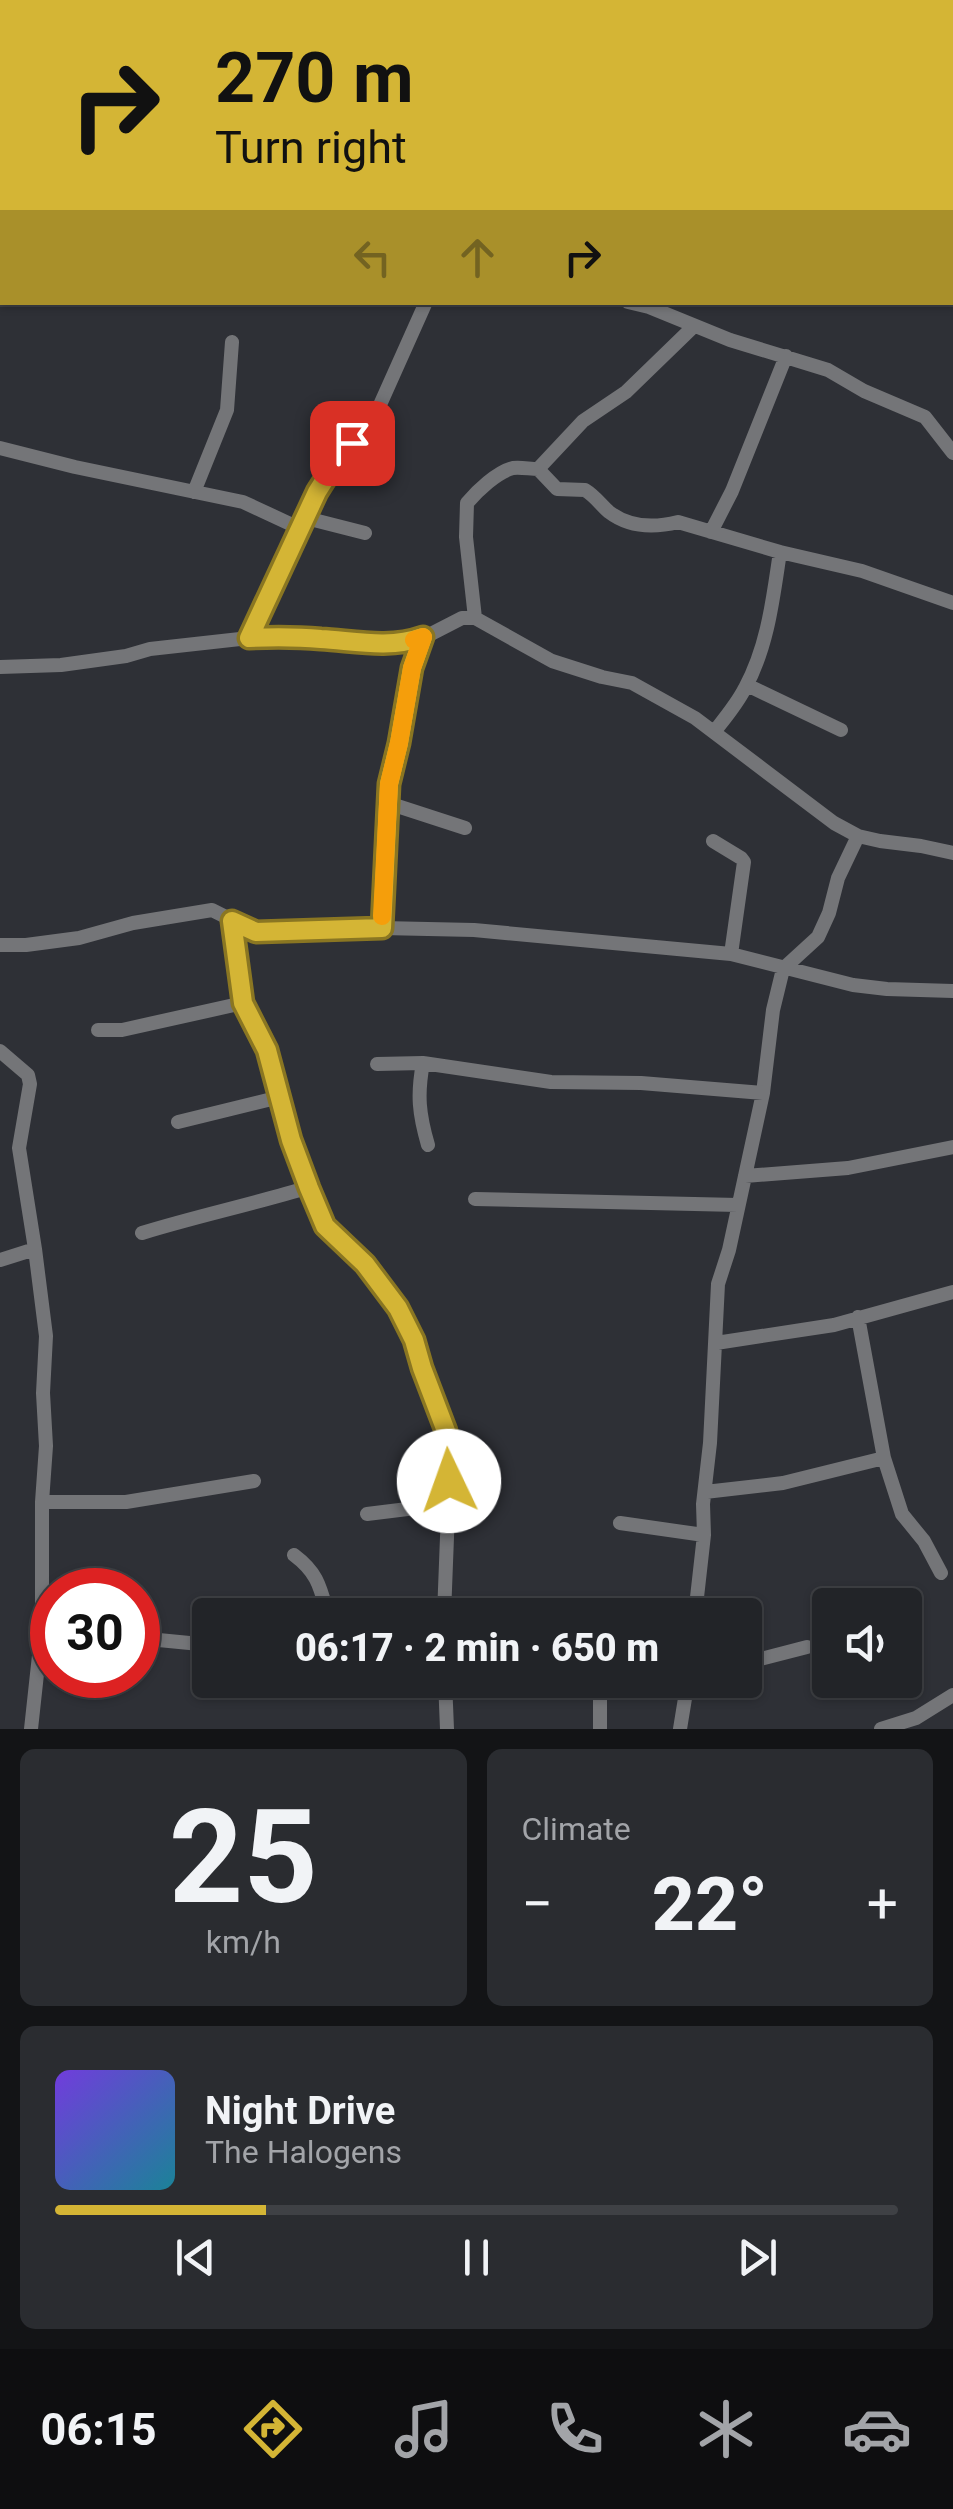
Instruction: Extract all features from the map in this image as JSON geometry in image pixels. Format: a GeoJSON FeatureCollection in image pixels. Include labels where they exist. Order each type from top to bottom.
{"type":"FeatureCollection","features":[{"type":"Feature","properties":{"kind":"street"},"geometry":{"type":"LineString","coordinates":[[249,638],[317,492],[336,462],[375,416],[425,305]]}},
{"type":"Feature","properties":{"kind":"street"},"geometry":{"type":"LineString","coordinates":[[641,305],[828,370],[925,418],[953,453]]}},
{"type":"Feature","properties":{"kind":"street"},"geometry":{"type":"LineString","coordinates":[[475,618],[466,537],[467,504],[507,470],[538,469],[546,464],[583,422],[626,392],[694,326]]}},
{"type":"Feature","properties":{"kind":"street"},"geometry":{"type":"LineString","coordinates":[[194,492],[226,410],[232,342]]}},
{"type":"Feature","properties":{"kind":"street"},"geometry":{"type":"LineString","coordinates":[[711,532],[732,491],[786,356]]}},
{"type":"Feature","properties":{"kind":"street"},"geometry":{"type":"LineString","coordinates":[[0,448],[75,468],[243,502],[303,523],[365,534]]}},
{"type":"Feature","properties":{"kind":"street"},"geometry":{"type":"LineString","coordinates":[[538,469],[557,489],[586,490],[612,514],[639,526],[678,522],[862,572],[953,603]]}},
{"type":"Feature","properties":{"kind":"street"},"geometry":{"type":"LineString","coordinates":[[714,732],[747,685],[769,622],[780,552]]}},
{"type":"Feature","properties":{"kind":"street"},"geometry":{"type":"LineString","coordinates":[[0,667],[61,664],[249,638],[408,642],[462,618],[475,618],[552,661],[602,678],[632,683],[694,718],[834,824],[858,836],[953,853]]}},
{"type":"Feature","properties":{"kind":"street"},"geometry":{"type":"LineString","coordinates":[[382,928],[389,784],[412,668],[423,637]]}},
{"type":"Feature","properties":{"kind":"street"},"geometry":{"type":"LineString","coordinates":[[747,685],[841,730]]}},
{"type":"Feature","properties":{"kind":"street"},"geometry":{"type":"LineString","coordinates":[[388,802],[464,828]]}},
{"type":"Feature","properties":{"kind":"street"},"geometry":{"type":"LineString","coordinates":[[698,1598],[718,1284],[763,1093],[772,1010],[783,969],[818,938],[838,878],[858,836]]}},
{"type":"Feature","properties":{"kind":"street"},"geometry":{"type":"LineString","coordinates":[[713,841],[744,862],[731,954]]}},
{"type":"Feature","properties":{"kind":"street"},"geometry":{"type":"LineString","coordinates":[[0,945],[79,938],[134,923],[212,910],[256,932],[474,930],[731,954],[853,985],[953,991]]}},
{"type":"Feature","properties":{"kind":"street"},"geometry":{"type":"LineString","coordinates":[[232,921],[243,1003],[267,1050],[291,1140],[309,1188],[325,1226],[365,1264],[398,1308],[414,1340],[446,1431],[450,1459],[445,1598]]}},
{"type":"Feature","properties":{"kind":"street"},"geometry":{"type":"LineString","coordinates":[[98,1030],[122,1030],[243,1003]]}},
{"type":"Feature","properties":{"kind":"street"},"geometry":{"type":"LineString","coordinates":[[0,1051],[28,1075],[30,1084],[19,1148],[46,1336],[42,1502],[45,1568]]}},
{"type":"Feature","properties":{"kind":"street"},"geometry":{"type":"LineString","coordinates":[[377,1064],[422,1063],[551,1082],[641,1083],[763,1093]]}},
{"type":"Feature","properties":{"kind":"street"},"geometry":{"type":"LineString","coordinates":[[422,1063],[418,1090],[428,1145]]}},
{"type":"Feature","properties":{"kind":"street"},"geometry":{"type":"LineString","coordinates":[[178,1122],[280,1097]]}},
{"type":"Feature","properties":{"kind":"street"},"geometry":{"type":"LineString","coordinates":[[745,1176],[848,1168],[953,1147]]}},
{"type":"Feature","properties":{"kind":"street"},"geometry":{"type":"LineString","coordinates":[[142,1233],[309,1188]]}},
{"type":"Feature","properties":{"kind":"street"},"geometry":{"type":"LineString","coordinates":[[475,1199],[738,1205]]}},
{"type":"Feature","properties":{"kind":"street"},"geometry":{"type":"LineString","coordinates":[[0,1260],[35,1248]]}},
{"type":"Feature","properties":{"kind":"street"},"geometry":{"type":"LineString","coordinates":[[716,1343],[834,1325],[953,1292]]}},
{"type":"Feature","properties":{"kind":"street"},"geometry":{"type":"LineString","coordinates":[[858,1318],[884,1458],[902,1514],[941,1573]]}},
{"type":"Feature","properties":{"kind":"street"},"geometry":{"type":"LineString","coordinates":[[705,1492],[783,1483],[884,1458]]}},
{"type":"Feature","properties":{"kind":"street"},"geometry":{"type":"LineString","coordinates":[[42,1502],[126,1502],[254,1482]]}},
{"type":"Feature","properties":{"kind":"street"},"geometry":{"type":"LineString","coordinates":[[367,1514],[448,1504]]}},
{"type":"Feature","properties":{"kind":"street"},"geometry":{"type":"LineString","coordinates":[[620,1524],[704,1535]]}},
{"type":"Feature","properties":{"kind":"street"},"geometry":{"type":"LineString","coordinates":[[294,1555],[318,1578],[323,1598]]}},
{"type":"Feature","properties":{"kind":"street"},"geometry":{"type":"LineString","coordinates":[[160,1640],[192,1643]]}},
{"type":"Feature","properties":{"kind":"street"},"geometry":{"type":"LineString","coordinates":[[762,1659],[807,1647]]}},
{"type":"Feature","properties":{"kind":"street"},"geometry":{"type":"LineString","coordinates":[[882,1729],[916,1718],[953,1695]]}},
{"type":"Feature","properties":{"kind":"street"},"geometry":{"type":"LineString","coordinates":[[31,1729],[36,1698]]}},
{"type":"Feature","properties":{"kind":"street"},"geometry":{"type":"LineString","coordinates":[[445,1698],[446,1729]]}},
{"type":"Feature","properties":{"kind":"street"},"geometry":{"type":"LineString","coordinates":[[600,1698],[600,1729]]}},
{"type":"Feature","properties":{"kind":"street"},"geometry":{"type":"LineString","coordinates":[[680,1729],[685,1698]]}},
{"type":"Feature","properties":{"kind":"slow traffic"},"geometry":{"type":"LineString","coordinates":[[382,916],[389,784],[412,668],[423,637],[414,640]]}},
{"type":"Feature","properties":{"kind":"route"},"geometry":{"type":"LineString","coordinates":[[352,443],[317,492],[249,638],[319,638],[381,644],[423,637],[412,668],[389,784],[382,928],[256,932],[232,921],[243,1003],[267,1050],[291,1140],[309,1188],[325,1226],[365,1264],[398,1308],[414,1340],[446,1431],[449,1481]]}}]}
